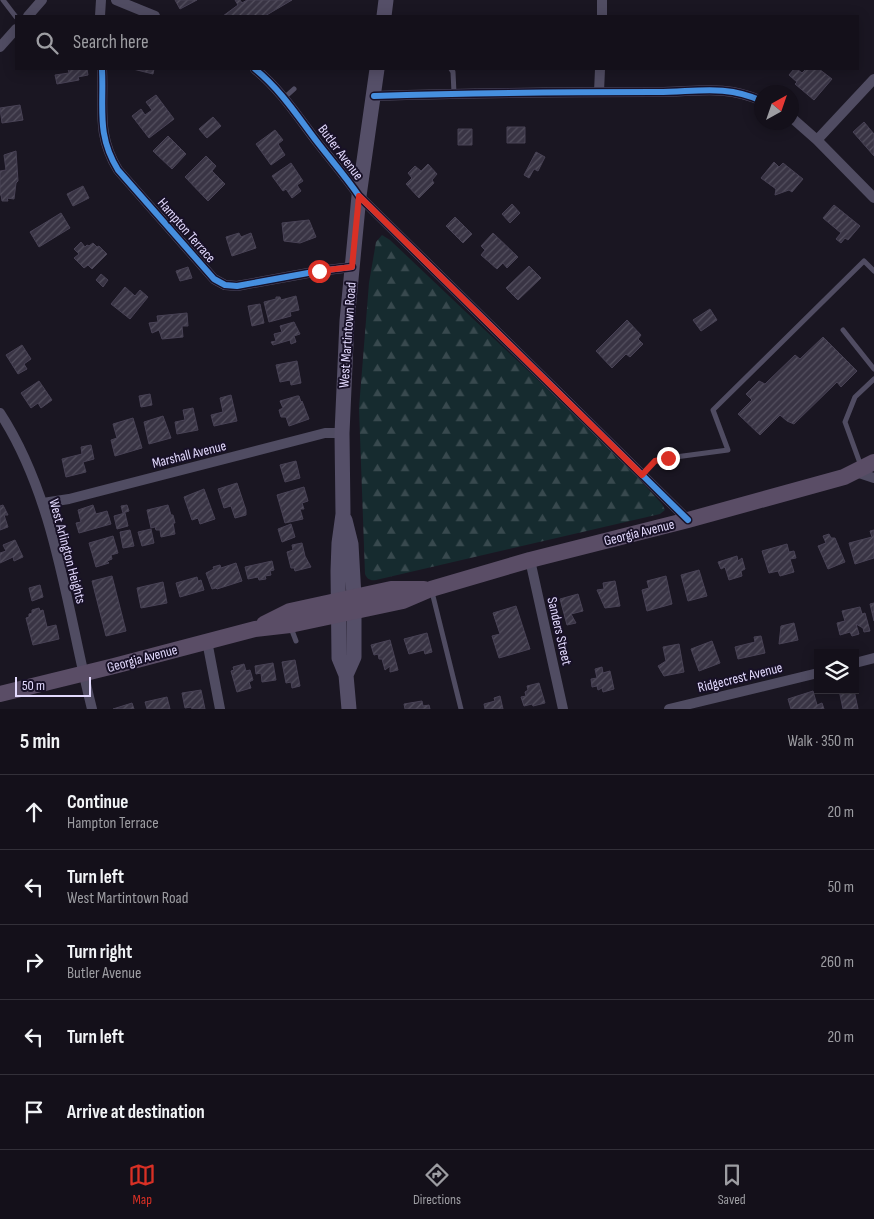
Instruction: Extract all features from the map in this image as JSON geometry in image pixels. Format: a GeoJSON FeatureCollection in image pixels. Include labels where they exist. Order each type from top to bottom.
{"type":"FeatureCollection","features":[{"type":"Feature","properties":{"kind":"main road"},"geometry":{"type":"LineString","coordinates":[[384,15],[386,0]]}},
{"type":"Feature","properties":{"kind":"main road","name":"West Martintown Road"},"geometry":{"type":"LineString","coordinates":[[349,709],[346,675],[340,658],[351,544],[343,514],[342,433],[352,267],[359,196],[377,70]]}},
{"type":"Feature","properties":{"kind":"main road","name":"Georgia Avenue"},"geometry":{"type":"LineString","coordinates":[[255,629],[290,611],[403,601],[431,589],[530,560],[688,520],[866,470]]}},
{"type":"Feature","properties":{"kind":"main road","name":"Georgia Avenue"},"geometry":{"type":"LineString","coordinates":[[0,694],[255,629],[290,625],[346,606]]}},
{"type":"Feature","properties":{"kind":"street"},"geometry":{"type":"LineString","coordinates":[[29,15],[42,0]]}},
{"type":"Feature","properties":{"kind":"street"},"geometry":{"type":"LineString","coordinates":[[100,15],[101,0]]}},
{"type":"Feature","properties":{"kind":"street"},"geometry":{"type":"LineString","coordinates":[[116,0],[153,15]]}},
{"type":"Feature","properties":{"kind":"street"},"geometry":{"type":"LineString","coordinates":[[602,0],[602,15]]}},
{"type":"Feature","properties":{"kind":"street"},"geometry":{"type":"LineString","coordinates":[[0,47],[15,30]]}},
{"type":"Feature","properties":{"kind":"street","name":"Hampton Terrace"},"geometry":{"type":"LineString","coordinates":[[102,70],[103,131],[108,152],[118,170],[214,279],[225,285],[237,286],[352,267]]}},
{"type":"Feature","properties":{"kind":"street","name":"Butler Avenue"},"geometry":{"type":"LineString","coordinates":[[256,70],[284,98],[359,196],[688,520]]}},
{"type":"Feature","properties":{"kind":"street"},"geometry":{"type":"LineString","coordinates":[[599,92],[600,70]]}},
{"type":"Feature","properties":{"kind":"street"},"geometry":{"type":"LineString","coordinates":[[817,140],[874,79]]}},
{"type":"Feature","properties":{"kind":"street"},"geometry":{"type":"LineString","coordinates":[[374,96],[669,92],[715,89],[744,94],[754,98]]}},
{"type":"Feature","properties":{"kind":"street"},"geometry":{"type":"LineString","coordinates":[[799,124],[874,198]]}},
{"type":"Feature","properties":{"kind":"street","name":"West Arlington Heights"},"geometry":{"type":"LineString","coordinates":[[0,413],[19,447],[43,503],[92,709]]}},
{"type":"Feature","properties":{"kind":"street","name":"Marshall Avenue"},"geometry":{"type":"LineString","coordinates":[[43,503],[325,433],[342,433]]}},
{"type":"Feature","properties":{"kind":"street","name":"Sanders Street"},"geometry":{"type":"LineString","coordinates":[[530,560],[563,709]]}},
{"type":"Feature","properties":{"kind":"street"},"geometry":{"type":"LineString","coordinates":[[208,641],[220,709]]}},
{"type":"Feature","properties":{"kind":"street"},"geometry":{"type":"LineString","coordinates":[[859,662],[874,658]]}},
{"type":"Feature","properties":{"kind":"street","name":"Ridgecrest Avenue"},"geometry":{"type":"LineString","coordinates":[[669,709],[814,674]]}},
{"type":"Feature","properties":{"kind":"lane"},"geometry":{"type":"LineString","coordinates":[[3,0],[15,16]]}},
{"type":"Feature","properties":{"kind":"lane"},"geometry":{"type":"LineString","coordinates":[[452,70],[454,94]]}},
{"type":"Feature","properties":{"kind":"lane"},"geometry":{"type":"LineString","coordinates":[[284,98],[294,89]]}},
{"type":"Feature","properties":{"kind":"lane"},"geometry":{"type":"LineString","coordinates":[[642,475],[655,461],[728,450],[713,410],[864,261],[874,271]]}},
{"type":"Feature","properties":{"kind":"lane"},"geometry":{"type":"LineString","coordinates":[[843,330],[874,369]]}},
{"type":"Feature","properties":{"kind":"lane"},"geometry":{"type":"LineString","coordinates":[[866,470],[845,422],[855,397],[874,379]]}},
{"type":"Feature","properties":{"kind":"lane"},"geometry":{"type":"LineString","coordinates":[[431,589],[461,709]]}},
{"type":"Feature","properties":{"kind":"lane"},"geometry":{"type":"LineString","coordinates":[[290,625],[296,642]]}},
{"type":"Feature","properties":{"kind":"green space"},"geometry":{"type":"Polygon","coordinates":[[[382,235],[390,240],[617,455],[662,504],[665,510],[660,514],[376,580],[368,578],[365,574],[359,408],[369,283],[376,242],[382,235]]]}},
{"type":"Feature","properties":{"kind":"building"},"geometry":{"type":"Polygon","coordinates":[[[175,0],[197,0],[180,9],[175,0]]]}},
{"type":"Feature","properties":{"kind":"building"},"geometry":{"type":"Polygon","coordinates":[[[235,0],[240,0],[242,3],[247,0],[292,0],[267,15],[224,15],[238,5],[235,0]]]}},
{"type":"Feature","properties":{"kind":"building"},"geometry":{"type":"Polygon","coordinates":[[[68,70],[87,70],[88,75],[78,77],[79,80],[57,84],[55,75],[69,73],[68,70]]]}},
{"type":"Feature","properties":{"kind":"building"},"geometry":{"type":"Polygon","coordinates":[[[137,70],[154,70],[153,74],[137,70]]]}},
{"type":"Feature","properties":{"kind":"building"},"geometry":{"type":"Polygon","coordinates":[[[793,70],[798,70],[802,73],[805,70],[820,70],[832,79],[814,100],[799,87],[799,85],[795,84],[797,82],[789,75],[793,70]]]}},
{"type":"Feature","properties":{"kind":"building"},"geometry":{"type":"Polygon","coordinates":[[[156,95],[174,119],[149,138],[132,116],[141,109],[145,115],[152,110],[146,102],[156,95]]]}},
{"type":"Feature","properties":{"kind":"building"},"geometry":{"type":"Polygon","coordinates":[[[20,105],[23,120],[2,123],[0,108],[20,105]]]}},
{"type":"Feature","properties":{"kind":"building"},"geometry":{"type":"Polygon","coordinates":[[[213,117],[221,126],[207,138],[199,129],[213,117]]]}},
{"type":"Feature","properties":{"kind":"building"},"geometry":{"type":"Polygon","coordinates":[[[864,122],[874,134],[874,156],[853,132],[864,122]]]}},
{"type":"Feature","properties":{"kind":"building"},"geometry":{"type":"Polygon","coordinates":[[[507,127],[525,127],[525,143],[507,143],[507,127]]]}},
{"type":"Feature","properties":{"kind":"building"},"geometry":{"type":"Polygon","coordinates":[[[458,129],[472,129],[472,145],[458,145],[458,129]]]}},
{"type":"Feature","properties":{"kind":"building"},"geometry":{"type":"Polygon","coordinates":[[[275,130],[283,140],[278,144],[285,155],[271,165],[256,144],[275,130]]]}},
{"type":"Feature","properties":{"kind":"building"},"geometry":{"type":"Polygon","coordinates":[[[168,136],[186,154],[172,169],[153,151],[168,136]]]}},
{"type":"Feature","properties":{"kind":"building"},"geometry":{"type":"Polygon","coordinates":[[[16,151],[18,181],[16,183],[14,199],[7,198],[8,201],[2,201],[0,195],[0,171],[6,170],[4,155],[16,151]]]}},
{"type":"Feature","properties":{"kind":"building"},"geometry":{"type":"Polygon","coordinates":[[[536,152],[545,157],[538,171],[534,169],[529,178],[524,175],[536,152]]]}},
{"type":"Feature","properties":{"kind":"building"},"geometry":{"type":"Polygon","coordinates":[[[206,156],[216,166],[212,171],[225,184],[208,201],[185,177],[206,156]]]}},
{"type":"Feature","properties":{"kind":"building"},"geometry":{"type":"Polygon","coordinates":[[[774,162],[779,167],[783,163],[803,179],[792,192],[789,190],[775,195],[776,189],[761,178],[774,162]]]}},
{"type":"Feature","properties":{"kind":"building"},"geometry":{"type":"Polygon","coordinates":[[[291,163],[303,181],[297,185],[301,191],[292,198],[286,189],[283,191],[272,176],[291,163]]]}},
{"type":"Feature","properties":{"kind":"building"},"geometry":{"type":"Polygon","coordinates":[[[428,164],[437,174],[432,180],[434,183],[419,198],[406,184],[412,178],[408,173],[415,166],[421,171],[428,164]]]}},
{"type":"Feature","properties":{"kind":"building"},"geometry":{"type":"Polygon","coordinates":[[[83,186],[89,198],[73,206],[67,194],[83,186]]]}},
{"type":"Feature","properties":{"kind":"building"},"geometry":{"type":"Polygon","coordinates":[[[512,204],[520,213],[510,223],[502,214],[512,204]]]}},
{"type":"Feature","properties":{"kind":"building"},"geometry":{"type":"Polygon","coordinates":[[[834,205],[860,226],[848,240],[845,238],[841,243],[836,239],[841,233],[823,218],[834,205]]]}},
{"type":"Feature","properties":{"kind":"building"},"geometry":{"type":"Polygon","coordinates":[[[61,213],[70,228],[39,247],[30,232],[61,213]]]}},
{"type":"Feature","properties":{"kind":"building"},"geometry":{"type":"Polygon","coordinates":[[[455,217],[472,234],[463,243],[446,226],[455,217]]]}},
{"type":"Feature","properties":{"kind":"building"},"geometry":{"type":"Polygon","coordinates":[[[309,220],[316,237],[300,243],[284,241],[282,223],[309,220]]]}},
{"type":"Feature","properties":{"kind":"building"},"geometry":{"type":"Polygon","coordinates":[[[239,233],[241,237],[251,233],[256,248],[232,256],[226,237],[239,233]]]}},
{"type":"Feature","properties":{"kind":"building"},"geometry":{"type":"Polygon","coordinates":[[[493,233],[518,257],[507,268],[503,263],[497,269],[481,255],[485,250],[481,246],[493,233]]]}},
{"type":"Feature","properties":{"kind":"building"},"geometry":{"type":"Polygon","coordinates":[[[81,242],[85,247],[93,243],[107,254],[92,269],[88,265],[84,268],[74,258],[79,254],[74,249],[81,242]]]}},
{"type":"Feature","properties":{"kind":"building"},"geometry":{"type":"Polygon","coordinates":[[[529,266],[541,278],[518,300],[506,288],[529,266]]]}},
{"type":"Feature","properties":{"kind":"building"},"geometry":{"type":"Polygon","coordinates":[[[188,267],[192,278],[180,281],[176,271],[188,267]]]}},
{"type":"Feature","properties":{"kind":"building"},"geometry":{"type":"Polygon","coordinates":[[[101,274],[108,280],[103,287],[96,280],[101,274]]]}},
{"type":"Feature","properties":{"kind":"building"},"geometry":{"type":"Polygon","coordinates":[[[125,287],[135,296],[140,290],[148,297],[130,319],[111,304],[125,287]]]}},
{"type":"Feature","properties":{"kind":"building"},"geometry":{"type":"Polygon","coordinates":[[[296,296],[299,310],[290,312],[291,316],[269,322],[264,302],[276,299],[276,297],[280,297],[281,300],[296,296]]]}},
{"type":"Feature","properties":{"kind":"building"},"geometry":{"type":"Polygon","coordinates":[[[260,304],[264,323],[252,326],[248,306],[260,304]]]}},
{"type":"Feature","properties":{"kind":"building"},"geometry":{"type":"Polygon","coordinates":[[[710,309],[717,320],[701,331],[693,320],[710,309]]]}},
{"type":"Feature","properties":{"kind":"building"},"geometry":{"type":"Polygon","coordinates":[[[187,313],[188,326],[182,326],[183,337],[162,339],[159,330],[152,333],[149,323],[158,322],[157,316],[187,313]]]}},
{"type":"Feature","properties":{"kind":"building"},"geometry":{"type":"Polygon","coordinates":[[[627,320],[641,335],[638,339],[643,344],[630,357],[626,354],[612,368],[596,351],[627,320]]]}},
{"type":"Feature","properties":{"kind":"building"},"geometry":{"type":"Polygon","coordinates":[[[294,322],[300,334],[294,336],[296,342],[291,344],[290,340],[273,345],[271,342],[276,341],[274,334],[282,332],[280,326],[294,322]]]}},
{"type":"Feature","properties":{"kind":"building"},"geometry":{"type":"Polygon","coordinates":[[[823,337],[857,371],[841,387],[837,382],[794,424],[780,415],[760,435],[738,414],[752,400],[746,394],[759,381],[765,384],[795,355],[800,359],[823,337]]]}},
{"type":"Feature","properties":{"kind":"building"},"geometry":{"type":"Polygon","coordinates":[[[22,345],[31,359],[24,364],[27,369],[18,374],[6,355],[22,345]]]}},
{"type":"Feature","properties":{"kind":"building"},"geometry":{"type":"Polygon","coordinates":[[[297,361],[301,383],[291,385],[290,380],[280,382],[276,365],[297,361]]]}},
{"type":"Feature","properties":{"kind":"building"},"geometry":{"type":"Polygon","coordinates":[[[39,381],[52,400],[41,408],[38,403],[31,408],[21,393],[39,381]]]}},
{"type":"Feature","properties":{"kind":"building"},"geometry":{"type":"Polygon","coordinates":[[[150,394],[152,405],[141,407],[139,396],[150,394]]]}},
{"type":"Feature","properties":{"kind":"building"},"geometry":{"type":"Polygon","coordinates":[[[231,395],[237,421],[214,426],[211,415],[223,412],[220,398],[231,395]]]}},
{"type":"Feature","properties":{"kind":"building"},"geometry":{"type":"Polygon","coordinates":[[[297,396],[302,401],[309,419],[289,426],[286,417],[281,417],[279,410],[283,408],[280,401],[297,396]]]}},
{"type":"Feature","properties":{"kind":"building"},"geometry":{"type":"Polygon","coordinates":[[[193,408],[198,430],[177,434],[175,422],[185,420],[183,410],[193,408]]]}},
{"type":"Feature","properties":{"kind":"building"},"geometry":{"type":"Polygon","coordinates":[[[163,416],[171,438],[149,444],[144,422],[163,416]]]}},
{"type":"Feature","properties":{"kind":"building"},"geometry":{"type":"Polygon","coordinates":[[[133,418],[142,448],[115,456],[111,440],[117,438],[113,424],[133,418]]]}},
{"type":"Feature","properties":{"kind":"building"},"geometry":{"type":"Polygon","coordinates":[[[91,445],[94,459],[83,462],[86,472],[66,477],[62,459],[82,454],[81,447],[91,445]]]}},
{"type":"Feature","properties":{"kind":"building"},"geometry":{"type":"Polygon","coordinates":[[[296,461],[300,478],[285,482],[280,465],[296,461]]]}},
{"type":"Feature","properties":{"kind":"building"},"geometry":{"type":"Polygon","coordinates":[[[237,483],[246,515],[235,518],[231,506],[224,508],[218,489],[237,483]]]}},
{"type":"Feature","properties":{"kind":"building"},"geometry":{"type":"Polygon","coordinates":[[[304,487],[308,501],[302,503],[304,509],[300,509],[303,519],[285,523],[277,495],[304,487]]]}},
{"type":"Feature","properties":{"kind":"building"},"geometry":{"type":"Polygon","coordinates":[[[204,489],[215,519],[200,524],[198,518],[192,520],[184,497],[204,489]]]}},
{"type":"Feature","properties":{"kind":"building"},"geometry":{"type":"Polygon","coordinates":[[[3,505],[8,515],[4,515],[8,527],[0,530],[0,506],[3,505]]]}},
{"type":"Feature","properties":{"kind":"building"},"geometry":{"type":"Polygon","coordinates":[[[93,505],[96,514],[107,511],[111,524],[79,533],[76,523],[81,522],[78,510],[93,505]]]}},
{"type":"Feature","properties":{"kind":"building"},"geometry":{"type":"Polygon","coordinates":[[[127,505],[129,511],[123,513],[121,506],[127,505]]]}},
{"type":"Feature","properties":{"kind":"building"},"geometry":{"type":"Polygon","coordinates":[[[168,505],[175,523],[173,523],[175,534],[161,537],[160,530],[156,530],[155,527],[151,528],[147,510],[168,505]]]}},
{"type":"Feature","properties":{"kind":"building"},"geometry":{"type":"Polygon","coordinates":[[[125,513],[128,526],[117,529],[114,516],[125,513]]]}},
{"type":"Feature","properties":{"kind":"building"},"geometry":{"type":"Polygon","coordinates":[[[291,524],[295,537],[282,542],[278,529],[291,524]]]}},
{"type":"Feature","properties":{"kind":"building"},"geometry":{"type":"Polygon","coordinates":[[[151,529],[154,543],[142,546],[138,532],[151,529]]]}},
{"type":"Feature","properties":{"kind":"building"},"geometry":{"type":"Polygon","coordinates":[[[130,530],[134,546],[123,548],[120,532],[130,530]]]}},
{"type":"Feature","properties":{"kind":"building"},"geometry":{"type":"Polygon","coordinates":[[[874,530],[874,558],[855,564],[849,543],[872,537],[870,531],[874,530]]]}},
{"type":"Feature","properties":{"kind":"building"},"geometry":{"type":"Polygon","coordinates":[[[829,534],[831,538],[835,538],[845,562],[828,569],[818,546],[826,543],[823,536],[829,534]]]}},
{"type":"Feature","properties":{"kind":"building"},"geometry":{"type":"Polygon","coordinates":[[[113,536],[118,553],[111,555],[112,559],[107,561],[109,563],[96,567],[89,543],[113,536]]]}},
{"type":"Feature","properties":{"kind":"building"},"geometry":{"type":"Polygon","coordinates":[[[15,540],[23,557],[14,561],[13,557],[0,563],[0,553],[6,551],[3,545],[15,540]]]}},
{"type":"Feature","properties":{"kind":"building"},"geometry":{"type":"Polygon","coordinates":[[[302,543],[305,556],[311,567],[295,571],[294,568],[291,568],[287,552],[293,550],[292,545],[302,543]]]}},
{"type":"Feature","properties":{"kind":"building"},"geometry":{"type":"Polygon","coordinates":[[[787,544],[789,552],[794,551],[796,558],[790,559],[794,572],[780,576],[778,571],[769,573],[762,551],[787,544]]]}},
{"type":"Feature","properties":{"kind":"building"},"geometry":{"type":"Polygon","coordinates":[[[737,556],[738,561],[742,558],[745,569],[741,571],[742,576],[729,580],[725,567],[721,569],[718,562],[737,556]]]}},
{"type":"Feature","properties":{"kind":"building"},"geometry":{"type":"Polygon","coordinates":[[[272,561],[274,570],[270,571],[271,575],[265,576],[266,579],[259,580],[258,577],[248,579],[245,567],[272,561]]]}},
{"type":"Feature","properties":{"kind":"building"},"geometry":{"type":"Polygon","coordinates":[[[236,563],[242,581],[212,589],[206,573],[214,569],[213,567],[220,565],[221,568],[236,563]]]}},
{"type":"Feature","properties":{"kind":"building"},"geometry":{"type":"Polygon","coordinates":[[[699,570],[707,596],[688,601],[681,575],[699,570]]]}},
{"type":"Feature","properties":{"kind":"building"},"geometry":{"type":"Polygon","coordinates":[[[112,576],[126,631],[106,636],[92,581],[112,576]]]}},
{"type":"Feature","properties":{"kind":"building"},"geometry":{"type":"Polygon","coordinates":[[[666,576],[672,604],[647,611],[642,590],[649,588],[647,581],[666,576]]]}},
{"type":"Feature","properties":{"kind":"building"},"geometry":{"type":"Polygon","coordinates":[[[197,577],[198,581],[201,580],[204,590],[180,597],[176,583],[197,577]]]}},
{"type":"Feature","properties":{"kind":"building"},"geometry":{"type":"Polygon","coordinates":[[[615,581],[620,606],[605,608],[597,590],[604,589],[603,583],[615,581]]]}},
{"type":"Feature","properties":{"kind":"building"},"geometry":{"type":"Polygon","coordinates":[[[163,582],[167,603],[141,608],[137,588],[163,582]]]}},
{"type":"Feature","properties":{"kind":"building"},"geometry":{"type":"Polygon","coordinates":[[[40,585],[43,597],[32,601],[29,588],[40,585]]]}},
{"type":"Feature","properties":{"kind":"building"},"geometry":{"type":"Polygon","coordinates":[[[578,594],[583,611],[571,614],[576,623],[567,625],[560,599],[578,594]]]}},
{"type":"Feature","properties":{"kind":"building"},"geometry":{"type":"Polygon","coordinates":[[[874,603],[874,621],[870,604],[874,603]]]}},
{"type":"Feature","properties":{"kind":"building"},"geometry":{"type":"Polygon","coordinates":[[[516,606],[530,649],[499,658],[492,636],[500,634],[493,613],[516,606]]]}},
{"type":"Feature","properties":{"kind":"building"},"geometry":{"type":"Polygon","coordinates":[[[860,607],[862,614],[865,613],[870,631],[864,632],[863,628],[856,624],[859,634],[852,636],[850,632],[840,635],[837,623],[845,621],[842,611],[860,607]]]}},
{"type":"Feature","properties":{"kind":"building"},"geometry":{"type":"Polygon","coordinates":[[[39,608],[40,611],[43,610],[47,627],[56,625],[59,639],[33,645],[26,618],[32,613],[32,610],[39,608]]]}},
{"type":"Feature","properties":{"kind":"building"},"geometry":{"type":"Polygon","coordinates":[[[794,623],[798,640],[779,644],[781,626],[794,623]]]}},
{"type":"Feature","properties":{"kind":"building"},"geometry":{"type":"Polygon","coordinates":[[[427,633],[432,652],[425,654],[424,650],[409,654],[404,639],[427,633]]]}},
{"type":"Feature","properties":{"kind":"building"},"geometry":{"type":"Polygon","coordinates":[[[761,636],[765,653],[738,659],[735,647],[755,642],[754,637],[761,636]]]}},
{"type":"Feature","properties":{"kind":"building"},"geometry":{"type":"Polygon","coordinates":[[[390,640],[398,670],[390,672],[390,666],[385,670],[382,659],[379,659],[378,654],[374,655],[371,645],[390,640]]]}},
{"type":"Feature","properties":{"kind":"building"},"geometry":{"type":"Polygon","coordinates":[[[712,641],[720,663],[699,671],[691,649],[712,641]]]}},
{"type":"Feature","properties":{"kind":"building"},"geometry":{"type":"Polygon","coordinates":[[[679,644],[684,672],[664,676],[658,666],[666,661],[663,647],[679,644]]]}},
{"type":"Feature","properties":{"kind":"building"},"geometry":{"type":"Polygon","coordinates":[[[295,660],[300,686],[292,688],[291,682],[286,683],[282,662],[295,660]]]}},
{"type":"Feature","properties":{"kind":"building"},"geometry":{"type":"Polygon","coordinates":[[[273,663],[276,680],[262,682],[261,673],[256,674],[255,666],[273,663]]]}},
{"type":"Feature","properties":{"kind":"building"},"geometry":{"type":"Polygon","coordinates":[[[244,664],[246,671],[250,670],[253,680],[249,682],[251,688],[237,692],[231,671],[234,670],[233,667],[244,664]]]}},
{"type":"Feature","properties":{"kind":"building"},"geometry":{"type":"Polygon","coordinates":[[[602,667],[603,673],[610,671],[614,689],[603,692],[602,688],[598,690],[597,686],[592,687],[591,679],[597,678],[595,669],[602,667]]]}},
{"type":"Feature","properties":{"kind":"building"},"geometry":{"type":"Polygon","coordinates":[[[539,683],[545,703],[524,706],[521,697],[526,696],[527,686],[539,683]]]}},
{"type":"Feature","properties":{"kind":"building"},"geometry":{"type":"Polygon","coordinates":[[[201,690],[205,709],[185,708],[182,693],[201,690]]]}},
{"type":"Feature","properties":{"kind":"building"},"geometry":{"type":"Polygon","coordinates":[[[813,691],[817,705],[822,703],[824,709],[791,709],[788,699],[813,691]]]}},
{"type":"Feature","properties":{"kind":"building"},"geometry":{"type":"Polygon","coordinates":[[[840,694],[855,694],[858,709],[843,709],[840,694]]]}},
{"type":"Feature","properties":{"kind":"building"},"geometry":{"type":"Polygon","coordinates":[[[500,696],[503,709],[485,709],[484,704],[495,701],[494,698],[500,696]]]}},
{"type":"Feature","properties":{"kind":"building"},"geometry":{"type":"Polygon","coordinates":[[[167,697],[170,709],[147,709],[145,702],[167,697]]]}},
{"type":"Feature","properties":{"kind":"building"},"geometry":{"type":"Polygon","coordinates":[[[422,701],[423,706],[429,705],[430,709],[405,709],[404,704],[422,701]]]}},
{"type":"Feature","properties":{"kind":"building"},"geometry":{"type":"Polygon","coordinates":[[[132,703],[134,709],[113,709],[132,703]]]}},
{"type":"Feature","properties":{"kind":"cycle path"},"geometry":{"type":"LineString","coordinates":[[102,70],[102,121],[106,145],[111,157],[118,170],[214,279],[225,285],[237,286],[352,267]]}},
{"type":"Feature","properties":{"kind":"cycle path"},"geometry":{"type":"LineString","coordinates":[[256,70],[289,104],[359,196],[688,520]]}},
{"type":"Feature","properties":{"kind":"cycle path"},"geometry":{"type":"LineString","coordinates":[[374,96],[708,90],[734,92],[754,98]]}},
{"type":"Feature","properties":{"kind":"route"},"geometry":{"type":"LineString","coordinates":[[319,271],[352,267],[359,196],[642,475],[655,461],[668,458]]}}]}
